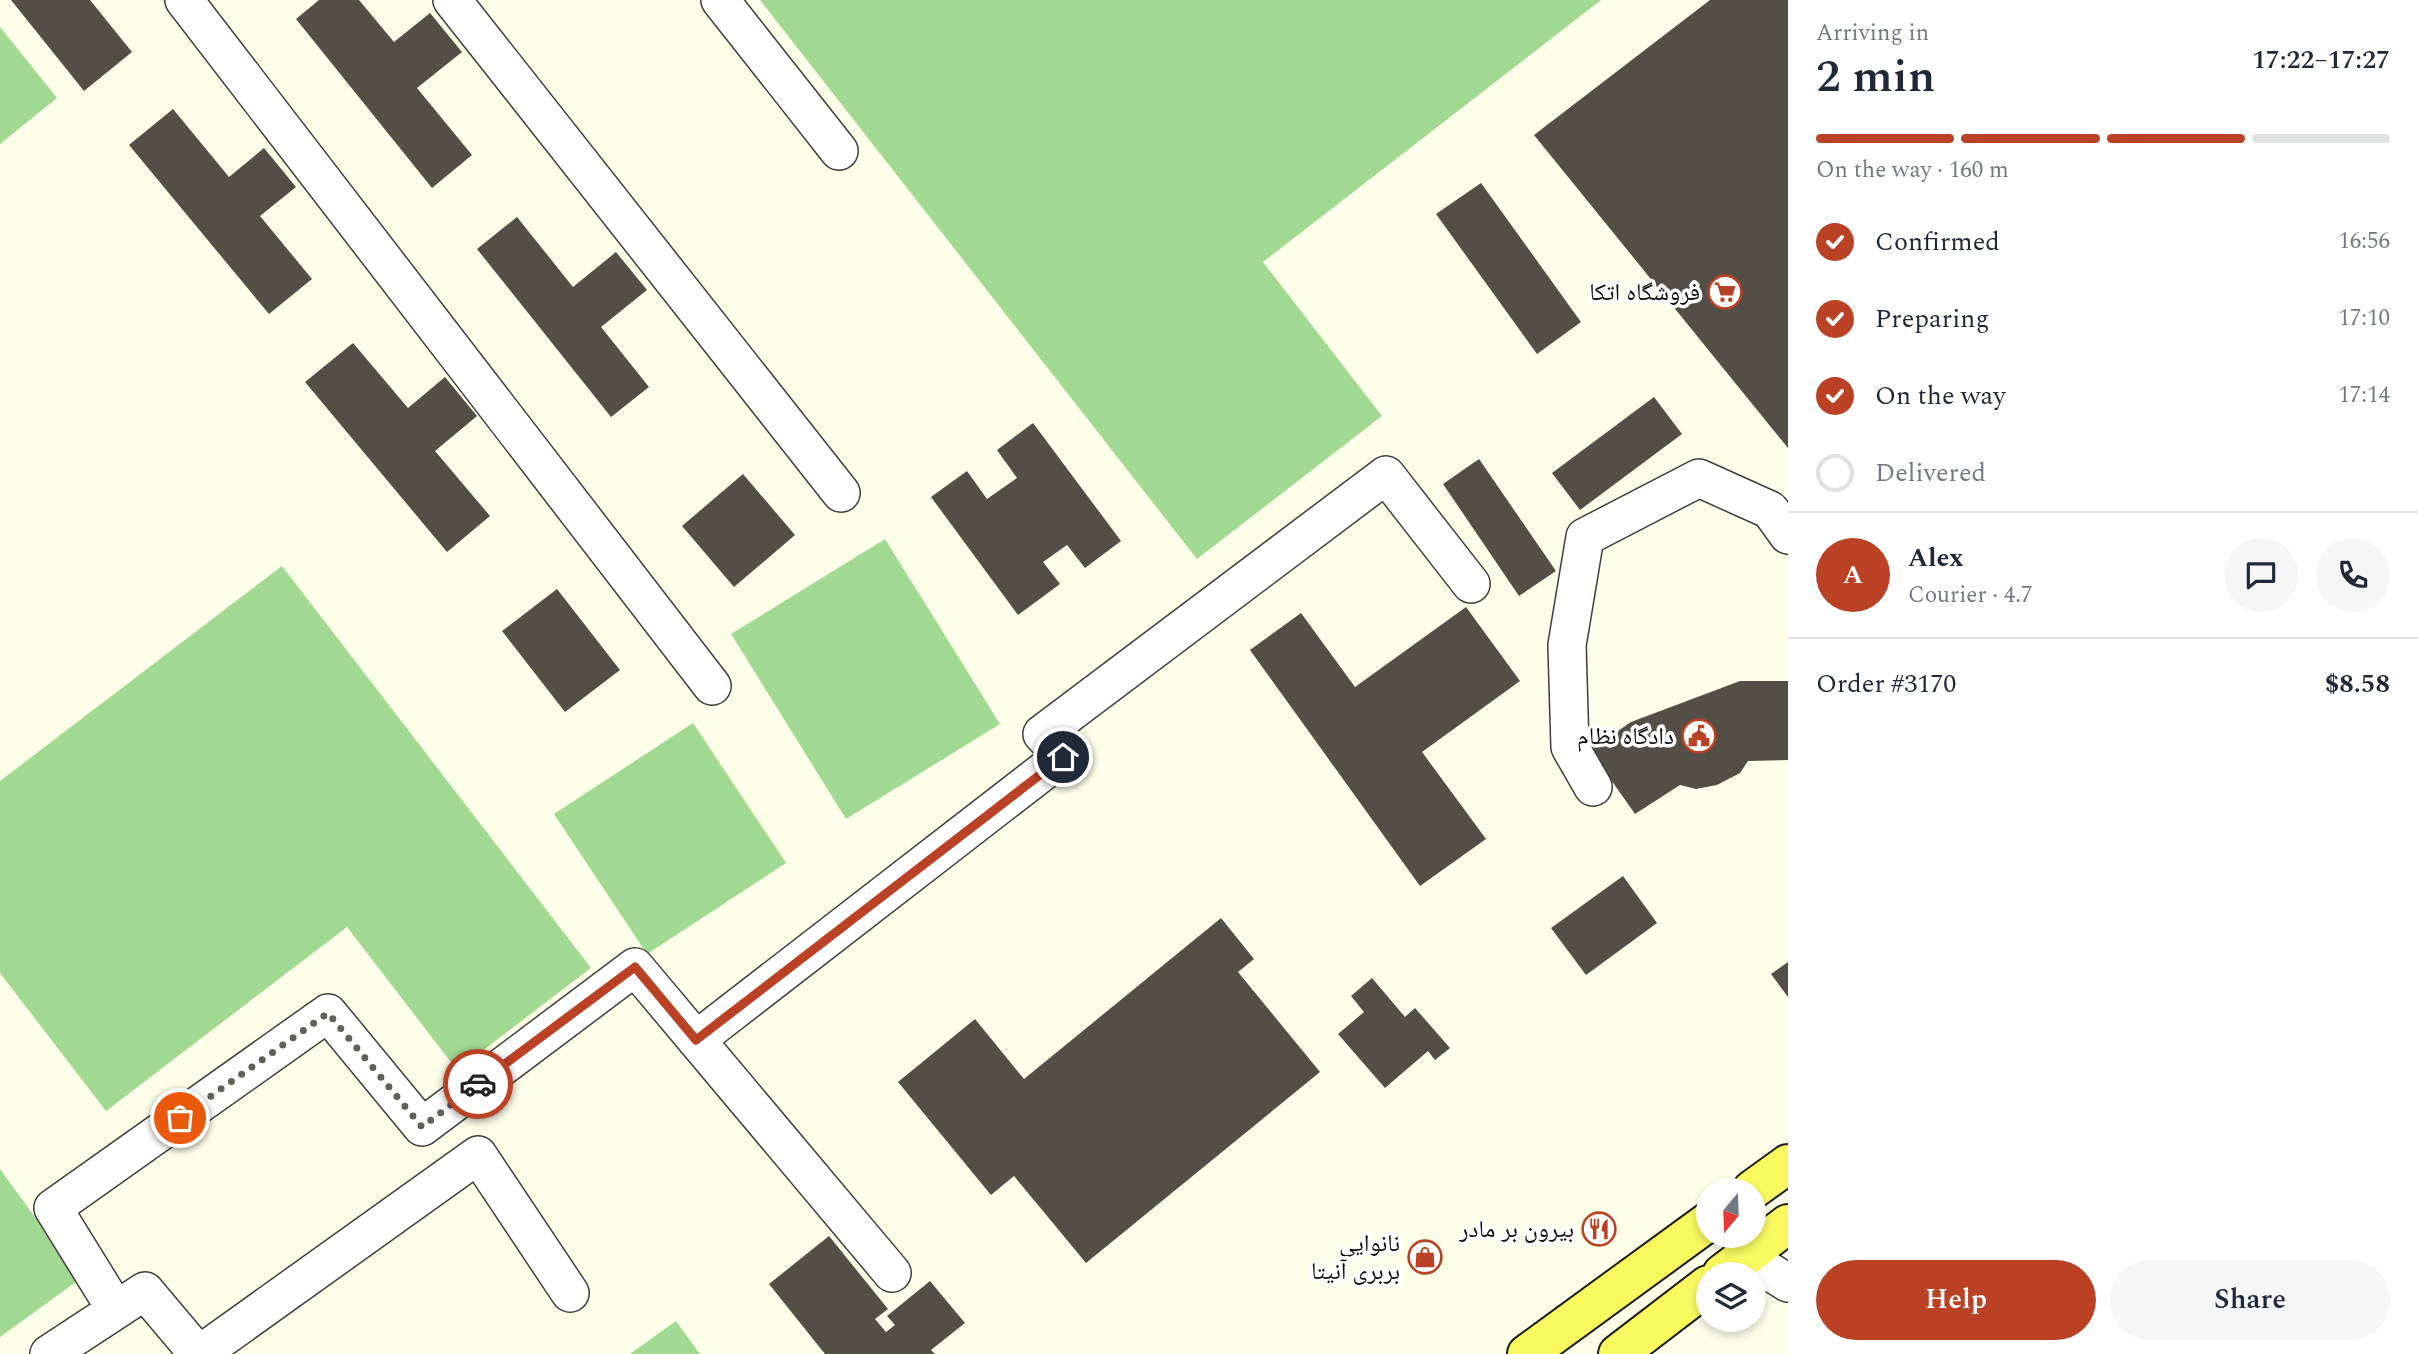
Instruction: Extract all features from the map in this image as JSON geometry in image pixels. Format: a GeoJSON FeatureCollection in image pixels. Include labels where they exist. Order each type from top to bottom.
{"type":"FeatureCollection","features":[{"type":"Feature","properties":{"kind":"main road"},"geometry":{"type":"LineString","coordinates":[[1766,1180],[1788,1164]]}},
{"type":"Feature","properties":{"kind":"main road"},"geometry":{"type":"LineString","coordinates":[[1738,1262],[1788,1224]]}},
{"type":"Feature","properties":{"kind":"main road"},"geometry":{"type":"LineString","coordinates":[[1527,1354],[1696,1231]]}},
{"type":"Feature","properties":{"kind":"main road"},"geometry":{"type":"LineString","coordinates":[[1625,1283],[1657,1324]]}},
{"type":"Feature","properties":{"kind":"main road"},"geometry":{"type":"LineString","coordinates":[[1618,1354],[1696,1294]]}},
{"type":"Feature","properties":{"kind":"street"},"geometry":{"type":"LineString","coordinates":[[184,0],[712,686]]}},
{"type":"Feature","properties":{"kind":"street"},"geometry":{"type":"LineString","coordinates":[[452,0],[841,493]]}},
{"type":"Feature","properties":{"kind":"street"},"geometry":{"type":"LineString","coordinates":[[720,0],[839,152]]}},
{"type":"Feature","properties":{"kind":"street"},"geometry":{"type":"LineString","coordinates":[[696,1040],[1063,757],[1042,734],[1386,475],[1471,584]]}},
{"type":"Feature","properties":{"kind":"street"},"geometry":{"type":"LineString","coordinates":[[1593,787],[1570,747],[1567,645],[1585,537],[1699,478],[1770,510],[1788,535]]}},
{"type":"Feature","properties":{"kind":"street"},"geometry":{"type":"LineString","coordinates":[[116,1310],[53,1208],[328,1013],[422,1127],[635,967],[892,1273]]}},
{"type":"Feature","properties":{"kind":"street"},"geometry":{"type":"LineString","coordinates":[[49,1354],[145,1291],[199,1354],[478,1155],[570,1293]]}},
{"type":"Feature","properties":{"kind":"street"},"geometry":{"type":"LineString","coordinates":[[1766,1276],[1788,1283]]}},
{"type":"Feature","properties":{"kind":"green space"},"geometry":{"type":"Polygon","coordinates":[[[760,0],[1601,0],[1263,262],[1382,416],[1197,559],[760,0]]]}},
{"type":"Feature","properties":{"kind":"green space"},"geometry":{"type":"Polygon","coordinates":[[[0,27],[57,98],[0,144],[0,27]]]}},
{"type":"Feature","properties":{"kind":"green space"},"geometry":{"type":"Polygon","coordinates":[[[885,539],[1000,724],[846,819],[731,634],[885,539]]]}},
{"type":"Feature","properties":{"kind":"green space"},"geometry":{"type":"Polygon","coordinates":[[[282,566],[591,968],[457,1070],[347,927],[106,1111],[0,973],[0,781],[282,566]]]}},
{"type":"Feature","properties":{"kind":"green space"},"geometry":{"type":"Polygon","coordinates":[[[693,723],[786,863],[647,954],[554,814],[693,723]]]}},
{"type":"Feature","properties":{"kind":"green space"},"geometry":{"type":"Polygon","coordinates":[[[0,1169],[80,1279],[0,1337],[0,1169]]]}},
{"type":"Feature","properties":{"kind":"green space"},"geometry":{"type":"Polygon","coordinates":[[[676,1321],[700,1354],[630,1354],[676,1321]]]}},
{"type":"Feature","properties":{"kind":"building"},"geometry":{"type":"Polygon","coordinates":[[[11,0],[90,0],[132,52],[84,91],[11,0]]]}},
{"type":"Feature","properties":{"kind":"building"},"geometry":{"type":"Polygon","coordinates":[[[319,0],[359,0],[394,42],[430,13],[462,52],[417,88],[472,155],[432,188],[296,19],[319,0]]]}},
{"type":"Feature","properties":{"kind":"building","name":"فروشگاه اتکا"},"geometry":{"type":"Polygon","coordinates":[[[1710,0],[1788,0],[1788,448],[1534,135],[1710,0]]]}},
{"type":"Feature","properties":{"kind":"building"},"geometry":{"type":"Polygon","coordinates":[[[173,109],[229,177],[264,148],[296,187],[260,216],[312,279],[269,314],[129,145],[173,109]]]}},
{"type":"Feature","properties":{"kind":"building"},"geometry":{"type":"Polygon","coordinates":[[[1481,183],[1581,322],[1537,354],[1436,214],[1481,183]]]}},
{"type":"Feature","properties":{"kind":"building"},"geometry":{"type":"Polygon","coordinates":[[[517,217],[573,287],[616,252],[647,290],[601,327],[649,387],[611,417],[477,249],[517,217]]]}},
{"type":"Feature","properties":{"kind":"building"},"geometry":{"type":"Polygon","coordinates":[[[353,343],[408,408],[445,377],[477,416],[435,451],[490,516],[447,552],[305,382],[353,343]]]}},
{"type":"Feature","properties":{"kind":"building"},"geometry":{"type":"Polygon","coordinates":[[[1654,397],[1682,434],[1580,510],[1552,473],[1654,397]]]}},
{"type":"Feature","properties":{"kind":"building"},"geometry":{"type":"Polygon","coordinates":[[[1033,423],[1121,541],[1085,568],[1067,545],[1043,562],[1060,584],[1018,615],[931,497],[967,471],[987,499],[1017,478],[997,450],[1033,423]]]}},
{"type":"Feature","properties":{"kind":"building"},"geometry":{"type":"Polygon","coordinates":[[[1479,459],[1556,571],[1519,596],[1443,484],[1479,459]]]}},
{"type":"Feature","properties":{"kind":"building"},"geometry":{"type":"Polygon","coordinates":[[[743,474],[795,535],[734,587],[682,526],[743,474]]]}},
{"type":"Feature","properties":{"kind":"building"},"geometry":{"type":"Polygon","coordinates":[[[557,589],[620,670],[565,712],[502,631],[557,589]]]}},
{"type":"Feature","properties":{"kind":"building"},"geometry":{"type":"Polygon","coordinates":[[[1466,607],[1520,681],[1422,752],[1486,839],[1420,886],[1250,650],[1301,613],[1355,687],[1466,607]]]}},
{"type":"Feature","properties":{"kind":"building","name":"دادگاه نظام"},"geometry":{"type":"Polygon","coordinates":[[[1740,681],[1788,681],[1788,760],[1748,761],[1740,773],[1717,785],[1696,789],[1680,785],[1635,814],[1590,750],[1631,722],[1740,681]]]}},
{"type":"Feature","properties":{"kind":"building"},"geometry":{"type":"Polygon","coordinates":[[[1623,876],[1657,923],[1586,975],[1551,928],[1623,876]]]}},
{"type":"Feature","properties":{"kind":"building"},"geometry":{"type":"Polygon","coordinates":[[[1221,918],[1254,959],[1238,972],[1320,1072],[1086,1263],[1014,1176],[991,1195],[898,1082],[975,1019],[1024,1079],[1221,918]]]}},
{"type":"Feature","properties":{"kind":"building"},"geometry":{"type":"Polygon","coordinates":[[[1788,962],[1788,997],[1771,974],[1788,962]]]}},
{"type":"Feature","properties":{"kind":"building"},"geometry":{"type":"Polygon","coordinates":[[[1372,978],[1405,1017],[1415,1008],[1450,1048],[1435,1060],[1428,1051],[1385,1088],[1338,1034],[1364,1012],[1351,996],[1372,978]]]}},
{"type":"Feature","properties":{"kind":"building"},"geometry":{"type":"Polygon","coordinates":[[[829,1236],[888,1309],[875,1319],[886,1332],[895,1325],[887,1316],[930,1281],[965,1323],[931,1350],[935,1354],[825,1354],[769,1284],[829,1236]]]}},
{"type":"Feature","properties":{"kind":"way so far"},"geometry":{"type":"LineString","coordinates":[[180,1118],[328,1013],[422,1127],[478,1084]]}},
{"type":"Feature","properties":{"kind":"place","name":"فروشگاه اتکا"},"geometry":{"type":"Point","coordinates":[1725,292]}},
{"type":"Feature","properties":{"kind":"place","name":"دادگاه نظام"},"geometry":{"type":"Point","coordinates":[1699,736]}},
{"type":"Feature","properties":{"kind":"place","name":"بیرون بر مادر"},"geometry":{"type":"Point","coordinates":[1599,1229]}},
{"type":"Feature","properties":{"kind":"place","name":"نانوایی بربری آنیتا"},"geometry":{"type":"Point","coordinates":[1425,1257]}},
{"type":"Feature","properties":{"kind":"route"},"geometry":{"type":"LineString","coordinates":[[478,1084],[635,967],[696,1040],[1063,757]]}}]}
